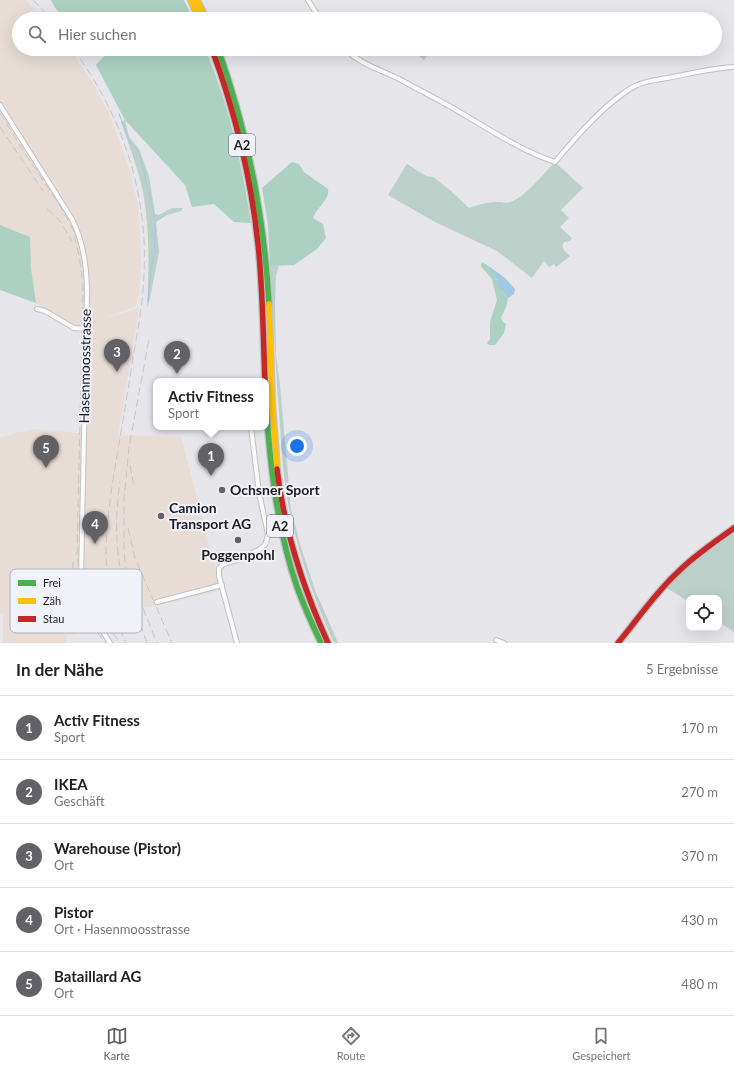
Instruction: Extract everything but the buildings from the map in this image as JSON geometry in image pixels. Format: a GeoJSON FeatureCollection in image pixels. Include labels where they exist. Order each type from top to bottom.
{"type":"FeatureCollection","features":[{"type":"Feature","properties":{"kind":"main road"},"geometry":{"type":"LineString","coordinates":[[190,0],[196,12]]}},
{"type":"Feature","properties":{"kind":"main road"},"geometry":{"type":"LineString","coordinates":[[197,0],[203,12]]}},
{"type":"Feature","properties":{"kind":"main road","name":"A2"},"geometry":{"type":"LineString","coordinates":[[214,56],[237,124],[250,187],[260,263],[265,378]]}},
{"type":"Feature","properties":{"kind":"main road","name":"A2"},"geometry":{"type":"LineString","coordinates":[[220,56],[242,122],[256,185],[260,212],[266,261],[275,450],[283,512],[298,570],[316,618],[328,643]]}},
{"type":"Feature","properties":{"kind":"main road","name":"A2"},"geometry":{"type":"LineString","coordinates":[[268,430],[273,486],[281,529],[297,584],[321,643]]}},
{"type":"Feature","properties":{"kind":"main road"},"geometry":{"type":"LineString","coordinates":[[618,643],[662,588],[677,572],[734,528]]}},
{"type":"Feature","properties":{"kind":"street"},"geometry":{"type":"LineString","coordinates":[[308,0],[316,12]]}},
{"type":"Feature","properties":{"kind":"street"},"geometry":{"type":"LineString","coordinates":[[353,56],[363,63],[400,80],[460,112],[500,136],[542,158],[555,162],[578,136],[614,101],[636,86],[697,72],[724,67],[734,67]]}},
{"type":"Feature","properties":{"kind":"street","name":"Hasenmoosstrasse"},"geometry":{"type":"LineString","coordinates":[[0,105],[76,226],[84,253],[86,267],[86,329],[81,569]]}},
{"type":"Feature","properties":{"kind":"street"},"geometry":{"type":"LineString","coordinates":[[37,309],[45,311],[74,328],[86,329]]}},
{"type":"Feature","properties":{"kind":"street"},"geometry":{"type":"LineString","coordinates":[[237,643],[219,571],[221,565],[243,558],[260,549],[265,545],[268,534],[250,430]]}},
{"type":"Feature","properties":{"kind":"street"},"geometry":{"type":"LineString","coordinates":[[157,602],[222,585]]}},
{"type":"Feature","properties":{"kind":"street","name":"Hasenmoosstrasse"},"geometry":{"type":"LineString","coordinates":[[104,633],[110,643]]}},
{"type":"Feature","properties":{"kind":"street"},"geometry":{"type":"LineString","coordinates":[[496,640],[504,643]]}},
{"type":"Feature","properties":{"kind":"shaded area"},"geometry":{"type":"Polygon","coordinates":[[[0,0],[26,0],[37,12],[12,12],[12,56],[74,56],[93,83],[108,112],[129,169],[138,205],[141,265],[139,294],[136,306],[100,320],[139,308],[118,435],[181,437],[221,590],[161,605],[142,608],[142,569],[10,569],[10,633],[76,633],[73,635],[66,635],[66,643],[3,643],[3,614],[0,614],[0,438],[37,429],[86,434],[89,324],[77,327],[36,303],[31,268],[30,237],[0,225],[0,0]]]}},
{"type":"Feature","properties":{"kind":"green space"},"geometry":{"type":"Polygon","coordinates":[[[51,0],[184,0],[190,12],[59,12],[51,0]]]}},
{"type":"Feature","properties":{"kind":"green space"},"geometry":{"type":"Polygon","coordinates":[[[104,56],[208,56],[221,91],[234,134],[251,223],[234,222],[214,204],[192,207],[185,185],[125,120],[96,65],[104,56]]]}},
{"type":"Feature","properties":{"kind":"green space"},"geometry":{"type":"Polygon","coordinates":[[[419,56],[427,56],[424,60],[419,56]]]}},
{"type":"Feature","properties":{"kind":"green space"},"geometry":{"type":"Polygon","coordinates":[[[125,120],[129,137],[139,149],[149,176],[155,214],[159,215],[172,208],[183,208],[181,211],[167,215],[156,222],[159,252],[147,308],[147,221],[139,174],[121,122],[125,120]]]}},
{"type":"Feature","properties":{"kind":"green space"},"geometry":{"type":"Polygon","coordinates":[[[292,162],[299,164],[304,172],[328,189],[327,197],[313,218],[323,224],[326,238],[317,249],[294,265],[270,266],[268,225],[262,188],[292,162]]]}},
{"type":"Feature","properties":{"kind":"green space"},"geometry":{"type":"Polygon","coordinates":[[[554,163],[583,188],[561,210],[569,218],[560,227],[572,238],[570,241],[564,242],[563,244],[564,250],[570,256],[556,267],[554,264],[549,267],[544,261],[532,278],[497,251],[435,222],[388,195],[407,164],[426,176],[433,177],[469,208],[480,204],[500,202],[506,203],[519,198],[525,193],[554,163]]]}},
{"type":"Feature","properties":{"kind":"green space"},"geometry":{"type":"Polygon","coordinates":[[[0,225],[30,237],[31,268],[36,303],[0,290],[0,225]]]}},
{"type":"Feature","properties":{"kind":"green space"},"geometry":{"type":"Polygon","coordinates":[[[482,262],[490,267],[503,292],[508,298],[501,318],[506,324],[504,333],[495,345],[489,345],[487,343],[490,339],[490,322],[497,300],[492,279],[481,266],[482,262]]]}},
{"type":"Feature","properties":{"kind":"green space"},"geometry":{"type":"Polygon","coordinates":[[[270,266],[279,266],[276,276],[275,303],[276,355],[291,510],[315,590],[338,643],[334,643],[309,581],[299,550],[289,506],[285,483],[277,389],[270,266]]]}},
{"type":"Feature","properties":{"kind":"green space"},"geometry":{"type":"Polygon","coordinates":[[[734,533],[734,632],[722,624],[722,595],[686,595],[686,600],[667,588],[685,568],[734,533]]]}},
{"type":"Feature","properties":{"kind":"water"},"geometry":{"type":"Polygon","coordinates":[[[490,267],[505,278],[515,289],[514,294],[508,298],[499,287],[497,280],[490,270],[490,267]]]}},
{"type":"Feature","properties":{"kind":"waterway"},"geometry":{"type":"LineString","coordinates":[[119,114],[130,142],[139,152],[155,222],[155,253],[151,267],[148,302]]}},
{"type":"Feature","properties":{"kind":"railway"},"geometry":{"type":"LineString","coordinates":[[33,0],[44,12]]}},
{"type":"Feature","properties":{"kind":"railway"},"geometry":{"type":"LineString","coordinates":[[78,56],[105,100],[118,127],[136,184],[144,244],[143,295],[112,484],[107,530],[107,569]]}},
{"type":"Feature","properties":{"kind":"railway"},"geometry":{"type":"LineString","coordinates":[[0,113],[62,209],[73,230],[79,255],[83,285],[77,555],[79,569]]}},
{"type":"Feature","properties":{"kind":"railway"},"geometry":{"type":"LineString","coordinates":[[0,127],[43,191]]}},
{"type":"Feature","properties":{"kind":"railway"},"geometry":{"type":"LineString","coordinates":[[47,209],[59,220],[72,241]]}},
{"type":"Feature","properties":{"kind":"railway"},"geometry":{"type":"LineString","coordinates":[[126,569],[124,551],[124,498],[129,447],[149,339]]}},
{"type":"Feature","properties":{"kind":"railway"},"geometry":{"type":"LineString","coordinates":[[130,465],[134,487]]}},
{"type":"Feature","properties":{"kind":"railway"},"geometry":{"type":"LineString","coordinates":[[120,481],[117,546],[120,567]]}},
{"type":"Feature","properties":{"kind":"railway"},"geometry":{"type":"LineString","coordinates":[[128,528],[135,558],[140,569]]}},
{"type":"Feature","properties":{"kind":"railway"},"geometry":{"type":"LineString","coordinates":[[73,560],[73,569]]}},
{"type":"Feature","properties":{"kind":"railway"},"geometry":{"type":"LineString","coordinates":[[142,574],[172,643]]}},
{"type":"Feature","properties":{"kind":"railway"},"geometry":{"type":"LineString","coordinates":[[142,606],[157,643]]}},
{"type":"Feature","properties":{"kind":"railway"},"geometry":{"type":"LineString","coordinates":[[142,629],[147,643]]}},
{"type":"Feature","properties":{"kind":"railway"},"geometry":{"type":"LineString","coordinates":[[98,633],[105,643]]}},
{"type":"Feature","properties":{"kind":"railway"},"geometry":{"type":"LineString","coordinates":[[113,633],[120,643]]}},
{"type":"Feature","properties":{"kind":"railway"},"geometry":{"type":"LineString","coordinates":[[122,633],[126,643]]}},
{"type":"Feature","properties":{"kind":"traffic: fast"},"geometry":{"type":"LineString","coordinates":[[220,56],[238,112],[253,175],[263,238],[269,304]]}},
{"type":"Feature","properties":{"kind":"traffic: fast"},"geometry":{"type":"LineString","coordinates":[[268,430],[272,473],[284,542],[297,587],[321,643]]}},
{"type":"Feature","properties":{"kind":"traffic: slow"},"geometry":{"type":"LineString","coordinates":[[191,0],[196,12]]}},
{"type":"Feature","properties":{"kind":"traffic: slow"},"geometry":{"type":"LineString","coordinates":[[197,0],[203,12]]}},
{"type":"Feature","properties":{"kind":"traffic: slow"},"geometry":{"type":"LineString","coordinates":[[269,304],[272,402],[277,469]]}},
{"type":"Feature","properties":{"kind":"traffic: jam"},"geometry":{"type":"LineString","coordinates":[[214,56],[228,97],[241,145],[255,219],[260,261],[265,378]]}},
{"type":"Feature","properties":{"kind":"traffic: jam"},"geometry":{"type":"LineString","coordinates":[[277,469],[284,514],[296,558],[310,601],[328,643]]}},
{"type":"Feature","properties":{"kind":"traffic: jam"},"geometry":{"type":"LineString","coordinates":[[618,643],[654,597],[670,580],[698,554],[734,528]]}},
{"type":"Feature","properties":{"kind":"place","name":"Warehouse (Pistor)"},"geometry":{"type":"Point","coordinates":[117,372]}},
{"type":"Feature","properties":{"kind":"place","name":"IKEA"},"geometry":{"type":"Point","coordinates":[177,374]}},
{"type":"Feature","properties":{"kind":"place","name":"Bataillard AG"},"geometry":{"type":"Point","coordinates":[46,468]}},
{"type":"Feature","properties":{"kind":"place","name":"Activ Fitness"},"geometry":{"type":"Point","coordinates":[211,476]}},
{"type":"Feature","properties":{"kind":"place","name":"Ochsner Sport"},"geometry":{"type":"Point","coordinates":[222,490]}},
{"type":"Feature","properties":{"kind":"place","name":"Camion Transport AG"},"geometry":{"type":"Point","coordinates":[161,516]}},
{"type":"Feature","properties":{"kind":"place","name":"Poggenpohl"},"geometry":{"type":"Point","coordinates":[238,540]}},
{"type":"Feature","properties":{"kind":"place","name":"Pistor"},"geometry":{"type":"Point","coordinates":[95,544]}}]}
